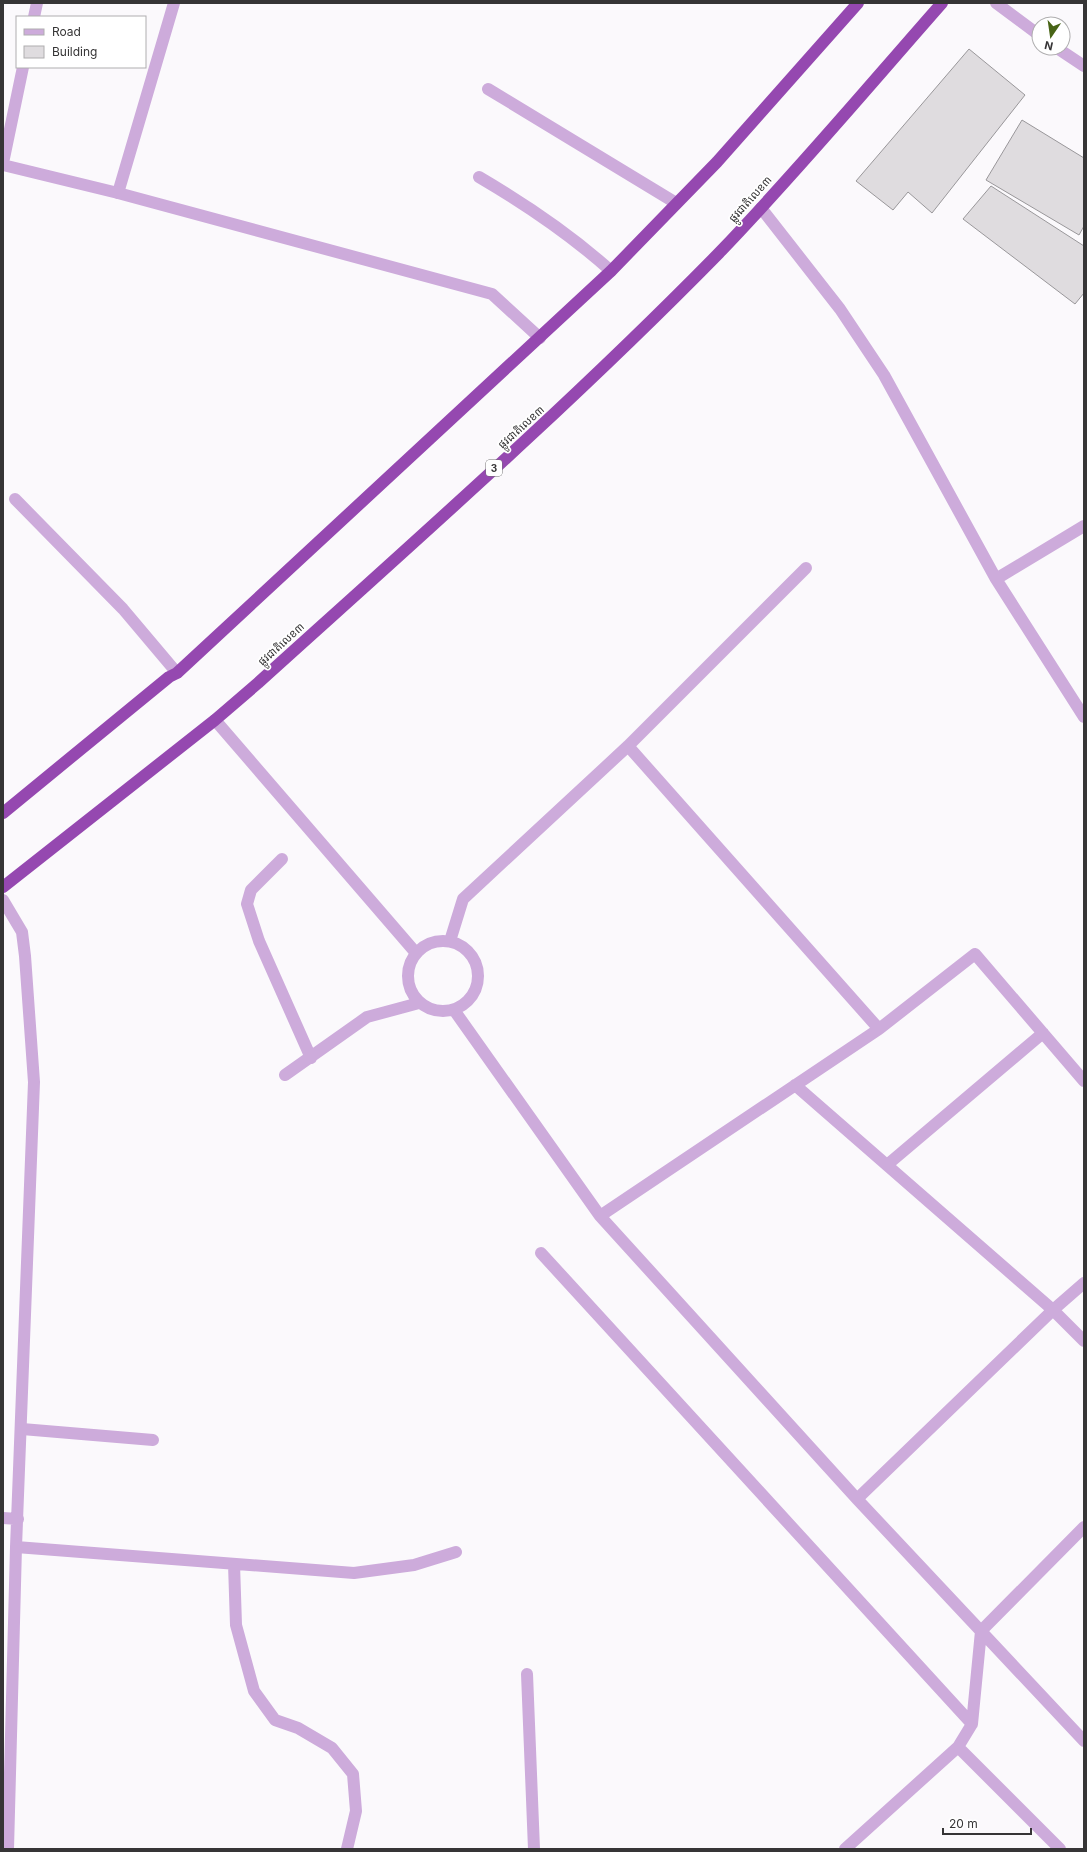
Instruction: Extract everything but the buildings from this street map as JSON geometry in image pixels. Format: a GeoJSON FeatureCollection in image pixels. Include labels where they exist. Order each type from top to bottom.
{"type":"FeatureCollection","features":[{"type":"Feature","properties":{"kind":"highway"},"geometry":{"type":"LineString","coordinates":[[3,813],[169,676],[177,673],[540,338],[610,271],[717,162],[858,3]]}},
{"type":"Feature","properties":{"kind":"highway","name":"ផ្លូវជាតិលេខ៣"},"geometry":{"type":"LineString","coordinates":[[3,887],[215,720],[582,389],[761,208],[942,3]]}},
{"type":"Feature","properties":{"kind":"street"},"geometry":{"type":"LineString","coordinates":[[34,16],[37,3]]}},
{"type":"Feature","properties":{"kind":"street"},"geometry":{"type":"LineString","coordinates":[[118,193],[174,3]]}},
{"type":"Feature","properties":{"kind":"street"},"geometry":{"type":"LineString","coordinates":[[996,3],[1031,29]]}},
{"type":"Feature","properties":{"kind":"street"},"geometry":{"type":"LineString","coordinates":[[1069,56],[1084,66]]}},
{"type":"Feature","properties":{"kind":"street"},"geometry":{"type":"LineString","coordinates":[[23,68],[3,164],[118,193],[492,294],[540,338]]}},
{"type":"Feature","properties":{"kind":"street"},"geometry":{"type":"LineString","coordinates":[[488,89],[676,203]]}},
{"type":"Feature","properties":{"kind":"street"},"geometry":{"type":"LineString","coordinates":[[479,177],[584,246],[610,271]]}},
{"type":"Feature","properties":{"kind":"street"},"geometry":{"type":"LineString","coordinates":[[761,208],[835,303],[884,375],[996,579],[1084,717]]}},
{"type":"Feature","properties":{"kind":"street"},"geometry":{"type":"LineString","coordinates":[[15,499],[123,609],[177,673]]}},
{"type":"Feature","properties":{"kind":"street"},"geometry":{"type":"LineString","coordinates":[[996,579],[1084,526]]}},
{"type":"Feature","properties":{"kind":"street"},"geometry":{"type":"LineString","coordinates":[[450,942],[463,899],[628,746],[806,568]]}},
{"type":"Feature","properties":{"kind":"street"},"geometry":{"type":"LineString","coordinates":[[215,720],[416,953]]}},
{"type":"Feature","properties":{"kind":"street"},"geometry":{"type":"LineString","coordinates":[[628,746],[879,1028]]}},
{"type":"Feature","properties":{"kind":"street"},"geometry":{"type":"LineString","coordinates":[[282,860],[251,890],[247,904],[259,941],[311,1058]]}},
{"type":"Feature","properties":{"kind":"street"},"geometry":{"type":"LineString","coordinates":[[3,900],[22,932],[34,1082],[22,1429],[16,1547],[8,1849]]}},
{"type":"Feature","properties":{"kind":"street"},"geometry":{"type":"LineString","coordinates":[[450,942],[466,950],[476,965],[478,983],[470,999],[454,1010],[436,1010],[419,1003],[409,987],[408,969],[416,953],[432,943],[450,942]]}},
{"type":"Feature","properties":{"kind":"street"},"geometry":{"type":"LineString","coordinates":[[600,1216],[879,1028],[975,954],[1084,1081]]}},
{"type":"Feature","properties":{"kind":"street"},"geometry":{"type":"LineString","coordinates":[[285,1075],[367,1017],[419,1003]]}},
{"type":"Feature","properties":{"kind":"street"},"geometry":{"type":"LineString","coordinates":[[454,1010],[600,1216],[856,1499],[1084,1741]]}},
{"type":"Feature","properties":{"kind":"street"},"geometry":{"type":"LineString","coordinates":[[887,1165],[1043,1033]]}},
{"type":"Feature","properties":{"kind":"street"},"geometry":{"type":"LineString","coordinates":[[795,1086],[1053,1310],[1084,1341]]}},
{"type":"Feature","properties":{"kind":"street"},"geometry":{"type":"LineString","coordinates":[[541,1253],[972,1724]]}},
{"type":"Feature","properties":{"kind":"street"},"geometry":{"type":"LineString","coordinates":[[856,1499],[1053,1310],[1084,1283]]}},
{"type":"Feature","properties":{"kind":"street"},"geometry":{"type":"LineString","coordinates":[[22,1429],[153,1440]]}},
{"type":"Feature","properties":{"kind":"street"},"geometry":{"type":"LineString","coordinates":[[3,1518],[18,1519]]}},
{"type":"Feature","properties":{"kind":"street"},"geometry":{"type":"LineString","coordinates":[[846,1849],[958,1747],[972,1724],[981,1631],[1084,1527]]}},
{"type":"Feature","properties":{"kind":"street"},"geometry":{"type":"LineString","coordinates":[[16,1547],[354,1573],[414,1565],[456,1552]]}},
{"type":"Feature","properties":{"kind":"street"},"geometry":{"type":"LineString","coordinates":[[234,1564],[236,1625],[254,1691],[275,1720],[298,1728],[332,1748],[353,1774],[356,1811],[346,1849]]}},
{"type":"Feature","properties":{"kind":"street"},"geometry":{"type":"LineString","coordinates":[[528,1674],[534,1849]]}},
{"type":"Feature","properties":{"kind":"street"},"geometry":{"type":"LineString","coordinates":[[958,1747],[1060,1849]]}}]}
